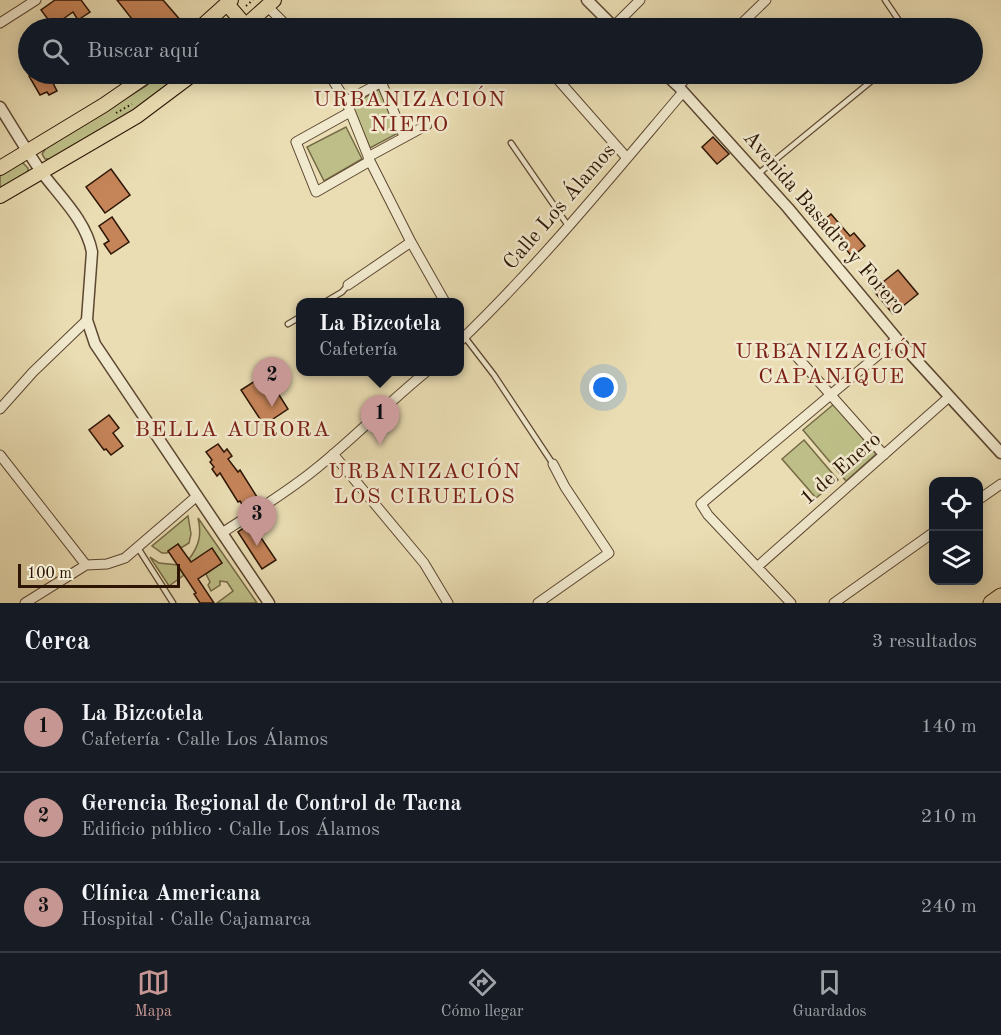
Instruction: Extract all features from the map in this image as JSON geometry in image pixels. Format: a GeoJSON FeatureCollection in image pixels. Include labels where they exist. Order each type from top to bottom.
{"type":"FeatureCollection","features":[{"type":"Feature","properties":{"kind":"highway"},"geometry":{"type":"LineString","coordinates":[[991,603],[1001,596]]}},
{"type":"Feature","properties":{"kind":"main road"},"geometry":{"type":"LineString","coordinates":[[211,18],[229,2],[239,18]]}},
{"type":"Feature","properties":{"kind":"main road"},"geometry":{"type":"LineString","coordinates":[[255,18],[271,3]]}},
{"type":"Feature","properties":{"kind":"main road"},"geometry":{"type":"LineString","coordinates":[[0,168],[134,84]]}},
{"type":"Feature","properties":{"kind":"main road"},"geometry":{"type":"LineString","coordinates":[[0,196],[137,116],[180,84]]}},
{"type":"Feature","properties":{"kind":"street"},"geometry":{"type":"LineString","coordinates":[[587,0],[604,18]]}},
{"type":"Feature","properties":{"kind":"street"},"geometry":{"type":"LineString","coordinates":[[623,18],[640,0]]}},
{"type":"Feature","properties":{"kind":"street"},"geometry":{"type":"LineString","coordinates":[[747,18],[766,0]]}},
{"type":"Feature","properties":{"kind":"street"},"geometry":{"type":"LineString","coordinates":[[0,23],[31,2]]}},
{"type":"Feature","properties":{"kind":"street"},"geometry":{"type":"LineString","coordinates":[[271,3],[282,18]]}},
{"type":"Feature","properties":{"kind":"street"},"geometry":{"type":"LineString","coordinates":[[335,84],[346,101],[369,159],[442,298]]}},
{"type":"Feature","properties":{"kind":"street"},"geometry":{"type":"LineString","coordinates":[[346,101],[382,84],[404,135]]}},
{"type":"Feature","properties":{"kind":"street"},"geometry":{"type":"LineString","coordinates":[[562,84],[627,158]]}},
{"type":"Feature","properties":{"kind":"street","name":"Avenida Basadre y Forero"},"geometry":{"type":"LineString","coordinates":[[676,84],[758,174],[897,339],[1001,453]]}},
{"type":"Feature","properties":{"kind":"street","name":"Calle Los Álamos"},"geometry":{"type":"LineString","coordinates":[[464,332],[503,299],[569,227],[627,158],[684,84]]}},
{"type":"Feature","properties":{"kind":"street"},"geometry":{"type":"LineString","coordinates":[[0,107],[41,171],[81,224],[90,242],[92,252],[87,320],[90,333],[102,356],[269,603]]}},
{"type":"Feature","properties":{"kind":"street"},"geometry":{"type":"LineString","coordinates":[[350,112],[296,142],[316,192],[402,140],[404,135],[427,125]]}},
{"type":"Feature","properties":{"kind":"street"},"geometry":{"type":"LineString","coordinates":[[348,285],[411,242]]}},
{"type":"Feature","properties":{"kind":"street"},"geometry":{"type":"LineString","coordinates":[[0,409],[33,372],[87,320]]}},
{"type":"Feature","properties":{"kind":"street"},"geometry":{"type":"LineString","coordinates":[[791,603],[708,515],[701,504],[897,339]]}},
{"type":"Feature","properties":{"kind":"street"},"geometry":{"type":"LineString","coordinates":[[790,349],[884,455]]}},
{"type":"Feature","properties":{"kind":"street"},"geometry":{"type":"LineString","coordinates":[[222,533],[281,495],[318,467],[421,376]]}},
{"type":"Feature","properties":{"kind":"street","name":"1 de Enero"},"geometry":{"type":"LineString","coordinates":[[757,567],[949,397]]}},
{"type":"Feature","properties":{"kind":"street"},"geometry":{"type":"LineString","coordinates":[[333,454],[424,563],[448,603]]}},
{"type":"Feature","properties":{"kind":"street"},"geometry":{"type":"LineString","coordinates":[[0,455],[86,565]]}},
{"type":"Feature","properties":{"kind":"street"},"geometry":{"type":"LineString","coordinates":[[538,603],[609,553],[565,487],[553,464]]}},
{"type":"Feature","properties":{"kind":"street"},"geometry":{"type":"LineString","coordinates":[[983,497],[1001,484]]}},
{"type":"Feature","properties":{"kind":"street"},"geometry":{"type":"LineString","coordinates":[[25,603],[86,565],[115,562],[138,548],[197,496]]}},
{"type":"Feature","properties":{"kind":"street"},"geometry":{"type":"LineString","coordinates":[[834,603],[929,535]]}},
{"type":"Feature","properties":{"kind":"lane"},"geometry":{"type":"LineString","coordinates":[[885,0],[897,18]]}},
{"type":"Feature","properties":{"kind":"lane"},"geometry":{"type":"LineString","coordinates":[[758,174],[868,84]]}},
{"type":"Feature","properties":{"kind":"lane"},"geometry":{"type":"LineString","coordinates":[[511,143],[569,227]]}},
{"type":"Feature","properties":{"kind":"lane"},"geometry":{"type":"LineString","coordinates":[[333,298],[348,285]]}},
{"type":"Feature","properties":{"kind":"lane"},"geometry":{"type":"LineString","coordinates":[[288,324],[296,319]]}},
{"type":"Feature","properties":{"kind":"lane"},"geometry":{"type":"LineString","coordinates":[[464,339],[494,375],[553,464]]}},
{"type":"Feature","properties":{"kind":"lane"},"geometry":{"type":"LineString","coordinates":[[138,548],[173,603]]}},
{"type":"Feature","properties":{"kind":"green space"},"geometry":{"type":"Polygon","coordinates":[[[168,84],[146,103],[52,159],[45,159],[42,154],[46,148],[146,86],[168,84]]]}},
{"type":"Feature","properties":{"kind":"green space"},"geometry":{"type":"Polygon","coordinates":[[[379,89],[400,132],[370,148],[352,105],[379,89]]]}},
{"type":"Feature","properties":{"kind":"green space"},"geometry":{"type":"Polygon","coordinates":[[[346,127],[362,159],[324,181],[307,147],[346,127]]]}},
{"type":"Feature","properties":{"kind":"green space"},"geometry":{"type":"Polygon","coordinates":[[[22,162],[28,168],[28,172],[0,190],[0,174],[22,162]]]}},
{"type":"Feature","properties":{"kind":"green space"},"geometry":{"type":"Polygon","coordinates":[[[834,404],[876,454],[846,481],[803,430],[834,404]]]}},
{"type":"Feature","properties":{"kind":"green space"},"geometry":{"type":"Polygon","coordinates":[[[804,440],[838,480],[816,498],[782,459],[804,440]]]}},
{"type":"Feature","properties":{"kind":"green space"},"geometry":{"type":"Polygon","coordinates":[[[188,516],[191,534],[189,543],[181,548],[178,544],[167,553],[162,553],[152,546],[188,516]]]}},
{"type":"Feature","properties":{"kind":"green space"},"geometry":{"type":"Polygon","coordinates":[[[198,518],[257,603],[217,603],[233,591],[227,582],[220,581],[220,585],[211,591],[208,585],[210,582],[206,574],[221,563],[191,562],[189,559],[199,540],[198,518]]]}},
{"type":"Feature","properties":{"kind":"green space"},"geometry":{"type":"Polygon","coordinates":[[[150,557],[159,563],[178,565],[184,575],[169,586],[150,557]]]}},
{"type":"Feature","properties":{"kind":"building"},"geometry":{"type":"Polygon","coordinates":[[[55,0],[81,0],[90,12],[81,18],[77,18],[73,12],[64,18],[47,18],[41,10],[55,0]]]}},
{"type":"Feature","properties":{"kind":"building"},"geometry":{"type":"Polygon","coordinates":[[[117,0],[163,0],[179,18],[131,18],[117,0]]]}},
{"type":"Feature","properties":{"kind":"building"},"geometry":{"type":"Polygon","coordinates":[[[34,84],[54,84],[57,91],[49,95],[47,92],[40,95],[34,84]]]}},
{"type":"Feature","properties":{"kind":"building"},"geometry":{"type":"Polygon","coordinates":[[[713,137],[729,154],[717,164],[702,147],[713,137]]]}},
{"type":"Feature","properties":{"kind":"building"},"geometry":{"type":"Polygon","coordinates":[[[111,169],[130,195],[105,213],[86,187],[111,169]]]}},
{"type":"Feature","properties":{"kind":"building"},"geometry":{"type":"Polygon","coordinates":[[[831,214],[850,236],[854,233],[865,246],[852,257],[824,220],[831,214]]]}},
{"type":"Feature","properties":{"kind":"building"},"geometry":{"type":"Polygon","coordinates":[[[112,217],[129,242],[111,254],[104,244],[109,241],[99,226],[112,217]]]}},
{"type":"Feature","properties":{"kind":"building"},"geometry":{"type":"Polygon","coordinates":[[[898,270],[918,294],[893,314],[873,290],[898,270]]]}},
{"type":"Feature","properties":{"kind":"building"},"geometry":{"type":"Polygon","coordinates":[[[258,379],[261,384],[269,379],[288,409],[264,425],[241,390],[258,379]]]}},
{"type":"Feature","properties":{"kind":"building"},"geometry":{"type":"Polygon","coordinates":[[[109,415],[119,428],[113,433],[123,446],[111,455],[106,449],[104,450],[89,430],[109,415]]]}},
{"type":"Feature","properties":{"kind":"building"},"geometry":{"type":"Polygon","coordinates":[[[218,444],[224,452],[227,449],[232,456],[228,459],[238,472],[240,470],[257,497],[243,506],[240,501],[238,502],[220,473],[217,476],[212,469],[214,467],[210,462],[212,460],[206,452],[218,444]]]}},
{"type":"Feature","properties":{"kind":"building"},"geometry":{"type":"Polygon","coordinates":[[[251,523],[276,560],[262,569],[238,532],[251,523]]]}},
{"type":"Feature","properties":{"kind":"building"},"geometry":{"type":"Polygon","coordinates":[[[178,544],[191,562],[212,548],[222,563],[198,579],[214,603],[200,603],[194,594],[196,593],[168,551],[178,544]]]}},
{"type":"Feature","properties":{"kind":"place","name":"Gerencia Regional de Control de Tacna"},"geometry":{"type":"Point","coordinates":[272,407]}},
{"type":"Feature","properties":{"kind":"place","name":"La Bizcotela"},"geometry":{"type":"Point","coordinates":[380,445]}},
{"type":"Feature","properties":{"kind":"place","name":"Clínica Americana"},"geometry":{"type":"Point","coordinates":[257,546]}},
{"type":"Feature","properties":{"kind":"district","name":"URBANIZACIÓN NIETO"},"geometry":{"type":"Point","coordinates":[410,112]}},
{"type":"Feature","properties":{"kind":"district","name":"URBANIZACIÓN CAPANIQUE"},"geometry":{"type":"Point","coordinates":[832,364]}},
{"type":"Feature","properties":{"kind":"district","name":"BELLA AURORA"},"geometry":{"type":"Point","coordinates":[233,430]}},
{"type":"Feature","properties":{"kind":"district","name":"URBANIZACIÓN LOS CIRUELOS"},"geometry":{"type":"Point","coordinates":[425,485]}}]}
